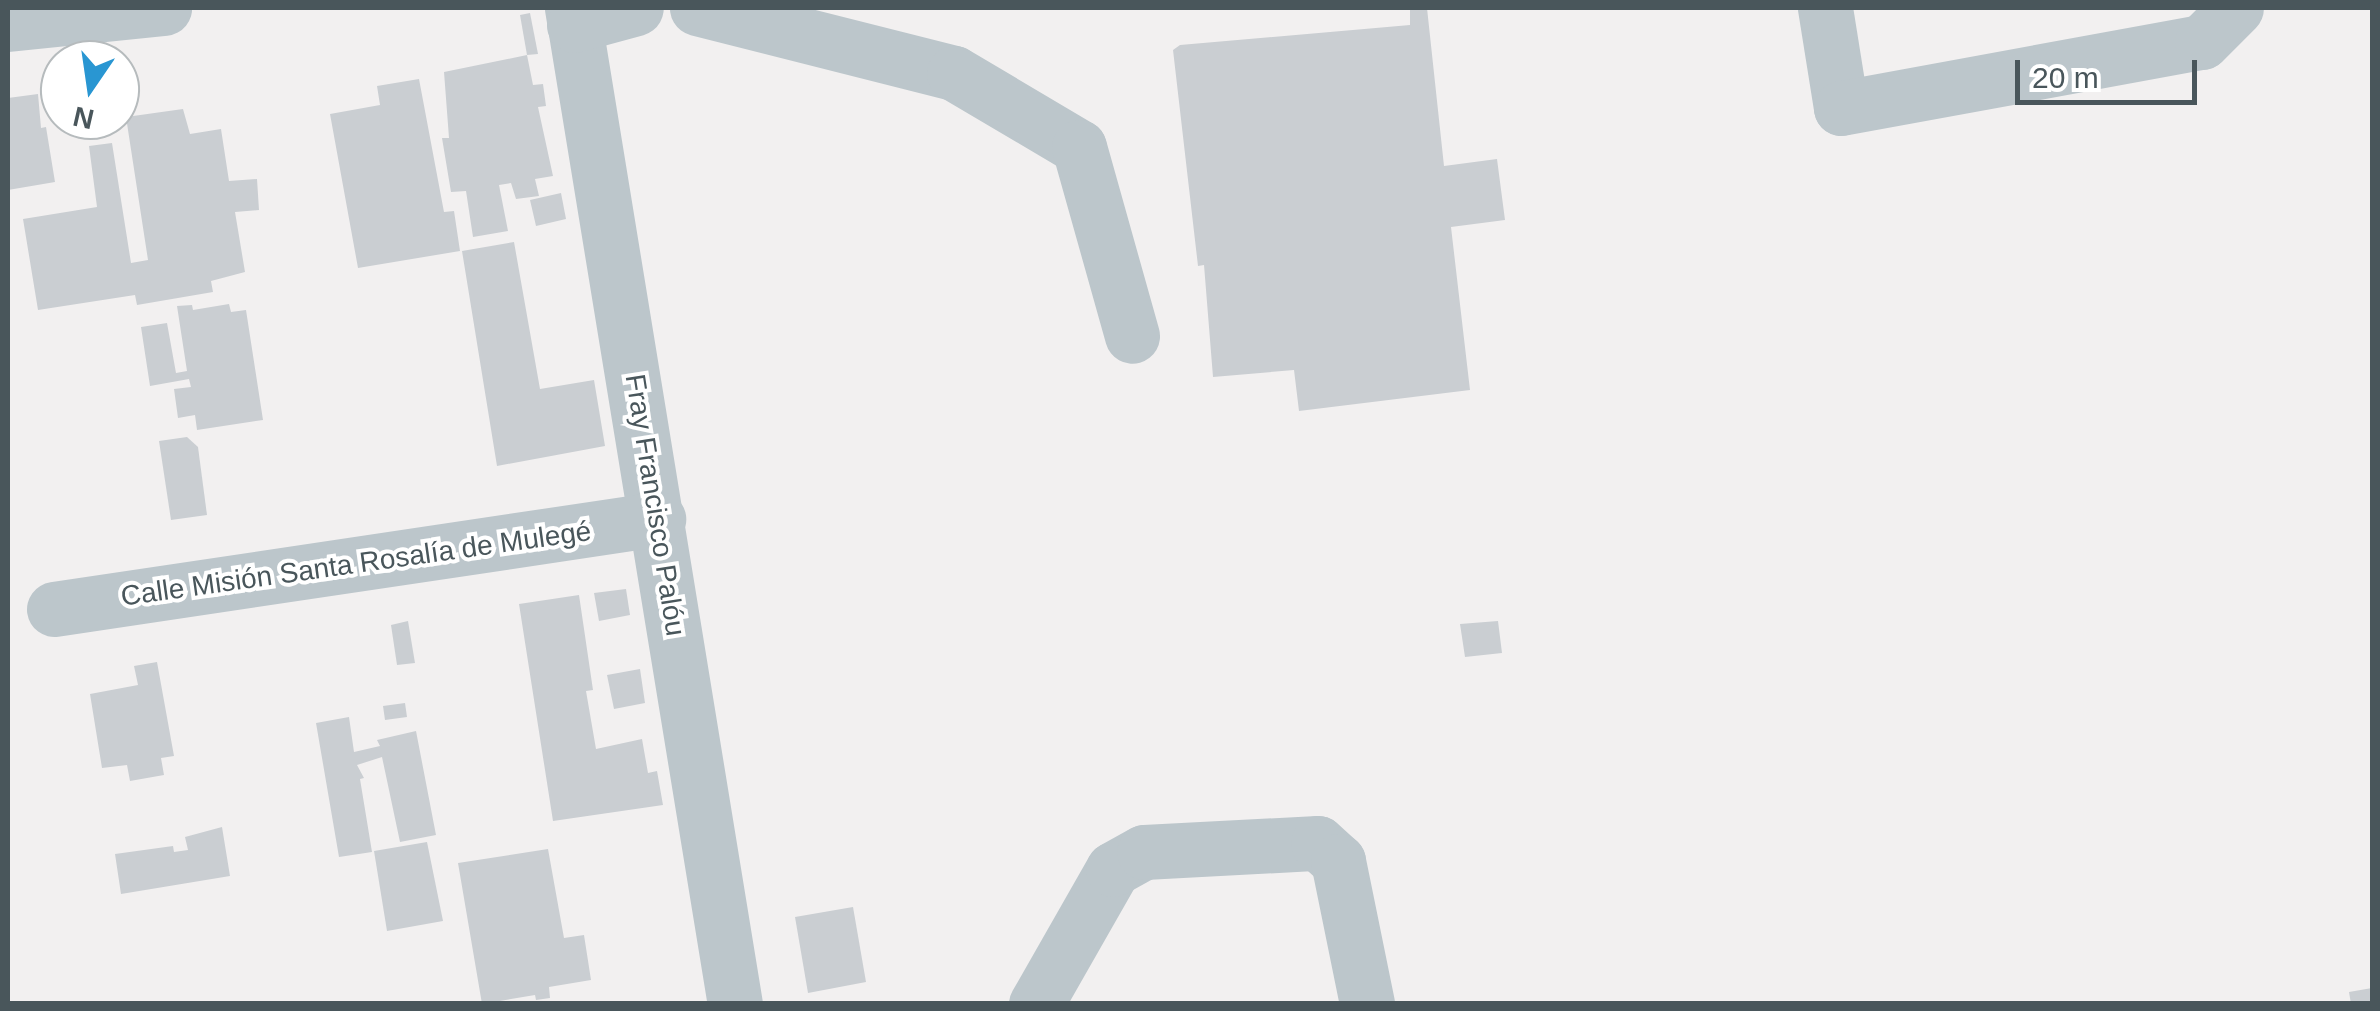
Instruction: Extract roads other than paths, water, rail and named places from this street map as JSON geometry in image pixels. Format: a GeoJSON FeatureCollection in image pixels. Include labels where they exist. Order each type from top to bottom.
{"type":"FeatureCollection","features":[{"type":"Feature","properties":{"kind":"street"},"geometry":{"type":"LineString","coordinates":[[573,16],[636,8]]}},
{"type":"Feature","properties":{"kind":"street"},"geometry":{"type":"LineString","coordinates":[[697,8],[954,72],[1079,147],[1132,336]]}},
{"type":"Feature","properties":{"kind":"street"},"geometry":{"type":"LineString","coordinates":[[1825,8],[1841,108],[2202,42],[2236,8]]}},
{"type":"Feature","properties":{"kind":"street"},"geometry":{"type":"LineString","coordinates":[[8,24],[142,9]]}},
{"type":"Feature","properties":{"kind":"street","name":"Fray Francisco Palóu"},"geometry":{"type":"LineString","coordinates":[[573,16],[735,1004]]}},
{"type":"Feature","properties":{"kind":"street","name":"Calle Misión Santa Rosalía de Mulegé"},"geometry":{"type":"LineString","coordinates":[[54,609],[658,519]]}},
{"type":"Feature","properties":{"kind":"street"},"geometry":{"type":"LineString","coordinates":[[1036,1004],[1113,869],[1144,852],[1318,842],[1338,861],[1367,1004]]}}]}
